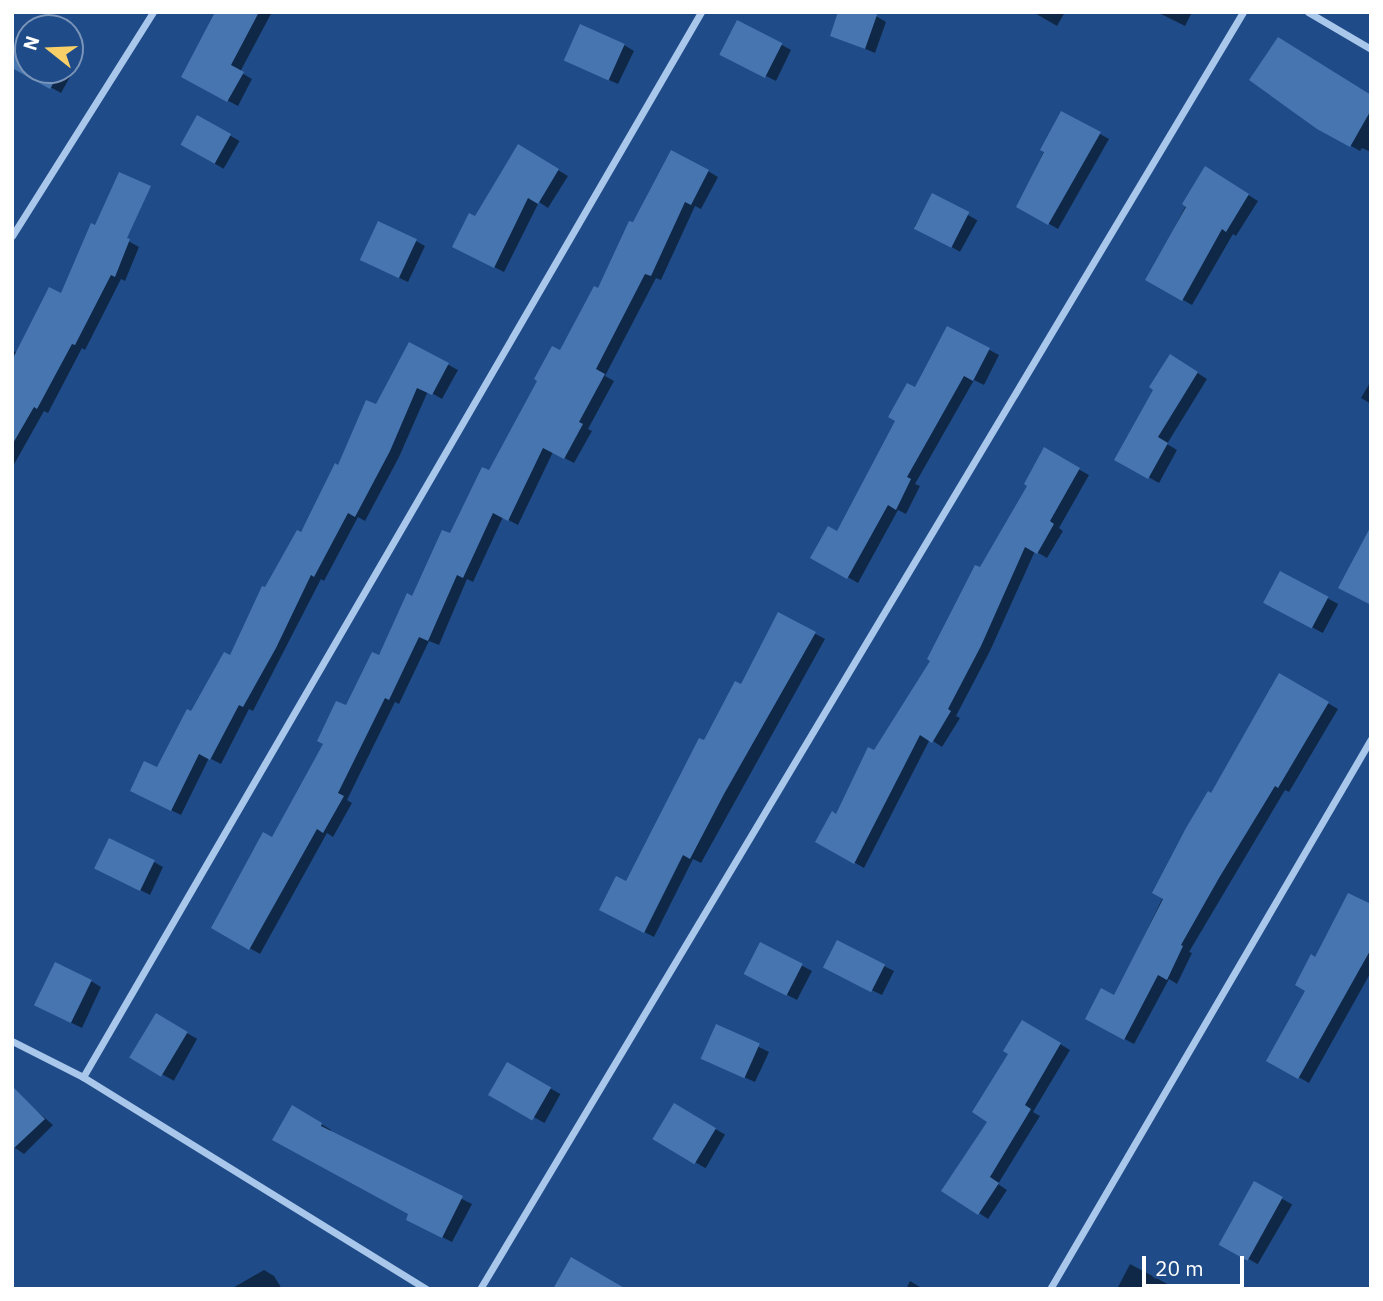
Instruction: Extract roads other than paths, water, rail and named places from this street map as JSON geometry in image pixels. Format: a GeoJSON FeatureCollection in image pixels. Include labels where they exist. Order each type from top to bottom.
{"type":"FeatureCollection","features":[{"type":"Feature","properties":{"kind":"street"},"geometry":{"type":"LineString","coordinates":[[12,236],[153,12]]}},
{"type":"Feature","properties":{"kind":"street"},"geometry":{"type":"LineString","coordinates":[[83,1077],[701,12]]}},
{"type":"Feature","properties":{"kind":"street"},"geometry":{"type":"LineString","coordinates":[[480,1289],[1243,12]]}},
{"type":"Feature","properties":{"kind":"street"},"geometry":{"type":"LineString","coordinates":[[1308,12],[1371,49]]}},
{"type":"Feature","properties":{"kind":"street"},"geometry":{"type":"LineString","coordinates":[[1050,1289],[1368,748],[1371,738]]}},
{"type":"Feature","properties":{"kind":"street"},"geometry":{"type":"LineString","coordinates":[[12,1041],[83,1077],[426,1289]]}}]}
